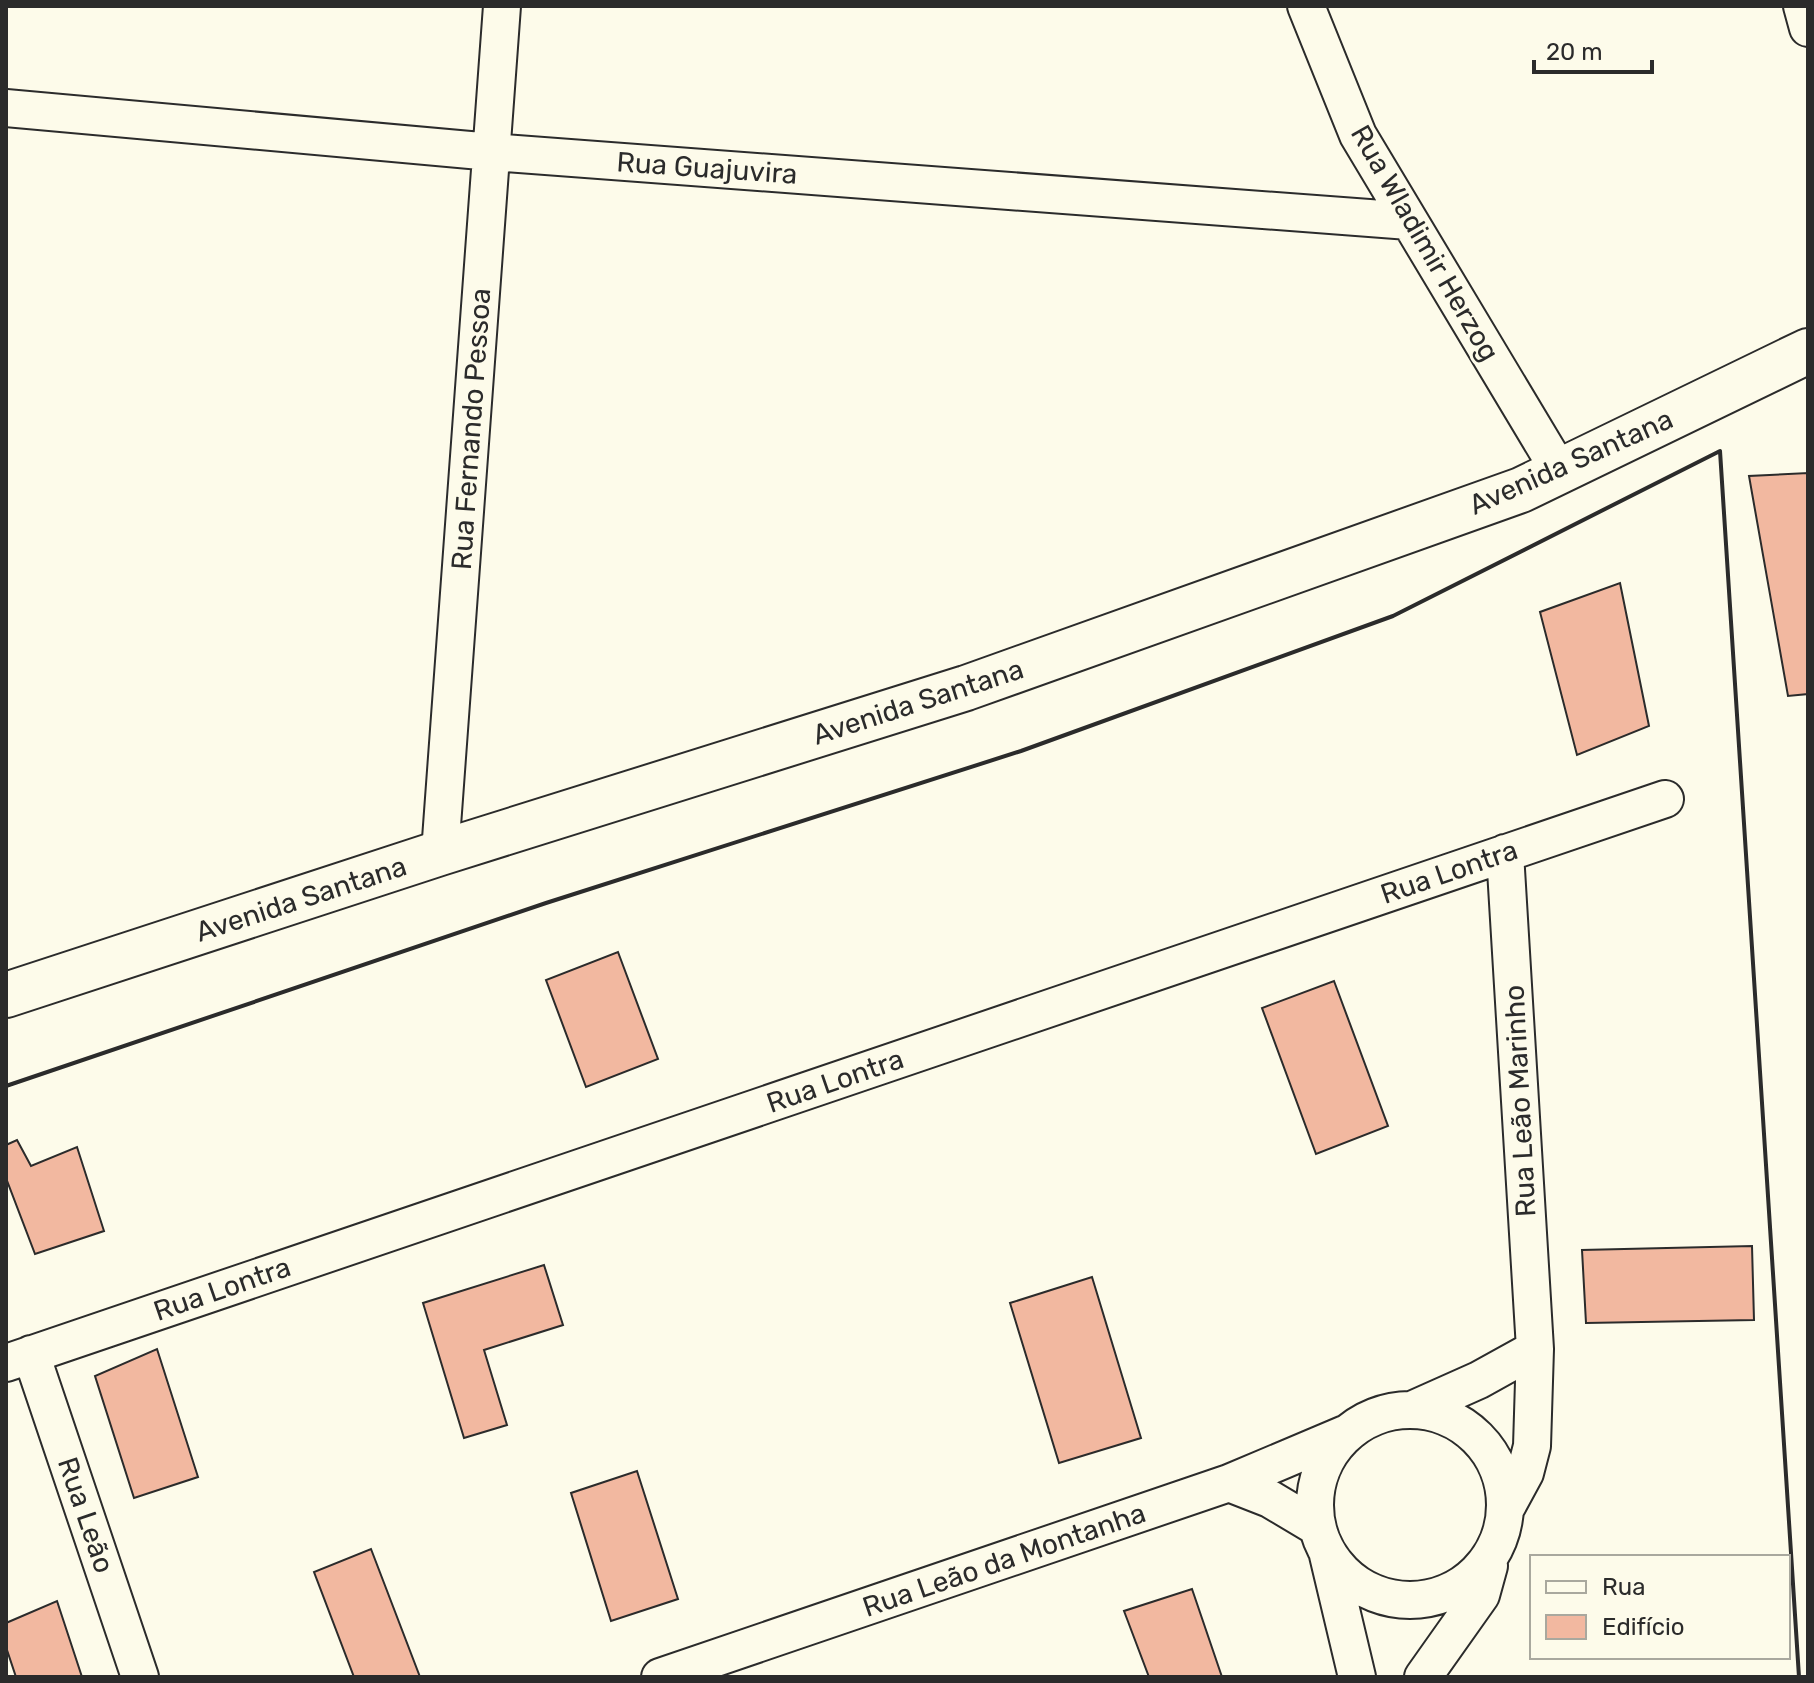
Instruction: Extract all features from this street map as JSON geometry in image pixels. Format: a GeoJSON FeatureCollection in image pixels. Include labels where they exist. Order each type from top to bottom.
{"type":"FeatureCollection","features":[{"type":"Feature","properties":{"kind":"street","name":"Rua Fernando Pessoa"},"geometry":{"type":"LineString","coordinates":[[440,853],[502,6]]}},
{"type":"Feature","properties":{"kind":"street"},"geometry":{"type":"LineString","coordinates":[[1802,6],[1808,28]]}},
{"type":"Feature","properties":{"kind":"street","name":"Rua Wladimir Herzog"},"geometry":{"type":"LineString","coordinates":[[1315,9],[1358,135],[1560,472]]}},
{"type":"Feature","properties":{"kind":"street","name":"Rua Guajuvira"},"geometry":{"type":"LineString","coordinates":[[6,108],[492,152],[1409,221]]}},
{"type":"Feature","properties":{"kind":"street","name":"Avenida Santana"},"geometry":{"type":"LineString","coordinates":[[6,995],[440,853],[966,688],[1521,490],[1808,351]]}},
{"type":"Feature","properties":{"kind":"street","name":"Rua Lontra"},"geometry":{"type":"LineString","coordinates":[[19,1358],[1665,799]]}},
{"type":"Feature","properties":{"kind":"street","name":"Rua Leão Marinho"},"geometry":{"type":"LineString","coordinates":[[1505,853],[1535,1349]]}},
{"type":"Feature","properties":{"kind":"street"},"geometry":{"type":"LineString","coordinates":[[1414,1409],[1479,1380],[1535,1349]]}},
{"type":"Feature","properties":{"kind":"street"},"geometry":{"type":"LineString","coordinates":[[1506,1508],[1525,1473],[1532,1446],[1535,1349]]}},
{"type":"Feature","properties":{"kind":"street","name":"Rua Leão"},"geometry":{"type":"LineString","coordinates":[[19,1358],[140,1677]]}},
{"type":"Feature","properties":{"kind":"street"},"geometry":{"type":"LineString","coordinates":[[1357,1677],[1315,1501],[1320,1476],[1330,1454],[1345,1434],[1366,1420],[1389,1411],[1414,1409],[1438,1413],[1461,1423],[1481,1440],[1495,1460],[1503,1484],[1506,1508],[1502,1533],[1481,1595],[1423,1677]]}},
{"type":"Feature","properties":{"kind":"street","name":"Rua Leão da Montanha"},"geometry":{"type":"LineString","coordinates":[[660,1677],[1229,1483],[1345,1434]]}},
{"type":"Feature","properties":{"kind":"street"},"geometry":{"type":"LineString","coordinates":[[1229,1483],[1270,1499],[1322,1538],[1341,1570],[1360,1586],[1382,1597],[1407,1601],[1432,1598],[1455,1590],[1475,1575],[1492,1556]]}},
{"type":"Feature","properties":{"kind":"building"},"geometry":{"type":"Polygon","coordinates":[[[1808,473],[1808,694],[1788,696],[1749,476],[1808,473]]]}},
{"type":"Feature","properties":{"kind":"building"},"geometry":{"type":"Polygon","coordinates":[[[1620,583],[1649,726],[1577,755],[1540,612],[1620,583]]]}},
{"type":"Feature","properties":{"kind":"building"},"geometry":{"type":"Polygon","coordinates":[[[618,952],[658,1059],[586,1087],[546,980],[618,952]]]}},
{"type":"Feature","properties":{"kind":"building"},"geometry":{"type":"Polygon","coordinates":[[[1334,981],[1388,1126],[1316,1154],[1262,1008],[1334,981]]]}},
{"type":"Feature","properties":{"kind":"building"},"geometry":{"type":"Polygon","coordinates":[[[17,1140],[31,1166],[77,1147],[104,1231],[35,1254],[6,1178],[6,1145],[17,1140]]]}},
{"type":"Feature","properties":{"kind":"building"},"geometry":{"type":"Polygon","coordinates":[[[1752,1246],[1754,1320],[1586,1323],[1582,1250],[1752,1246]]]}},
{"type":"Feature","properties":{"kind":"building"},"geometry":{"type":"Polygon","coordinates":[[[544,1265],[563,1325],[484,1350],[507,1425],[464,1438],[423,1303],[544,1265]]]}},
{"type":"Feature","properties":{"kind":"building"},"geometry":{"type":"Polygon","coordinates":[[[1092,1277],[1141,1438],[1059,1463],[1010,1303],[1092,1277]]]}},
{"type":"Feature","properties":{"kind":"building"},"geometry":{"type":"Polygon","coordinates":[[[157,1349],[198,1477],[134,1498],[95,1376],[157,1349]]]}},
{"type":"Feature","properties":{"kind":"building"},"geometry":{"type":"Polygon","coordinates":[[[637,1471],[678,1599],[611,1621],[571,1493],[637,1471]]]}},
{"type":"Feature","properties":{"kind":"building"},"geometry":{"type":"Polygon","coordinates":[[[371,1549],[420,1677],[354,1677],[314,1572],[371,1549]]]}},
{"type":"Feature","properties":{"kind":"building"},"geometry":{"type":"Polygon","coordinates":[[[1192,1589],[1222,1677],[1149,1677],[1124,1611],[1192,1589]]]}},
{"type":"Feature","properties":{"kind":"building"},"geometry":{"type":"Polygon","coordinates":[[[57,1601],[82,1677],[16,1677],[6,1647],[6,1623],[57,1601]]]}},
{"type":"Feature","properties":{"kind":"wall"},"geometry":{"type":"LineString","coordinates":[[6,1086],[546,903],[1021,751],[1393,616],[1720,451],[1799,1677]]}}]}
